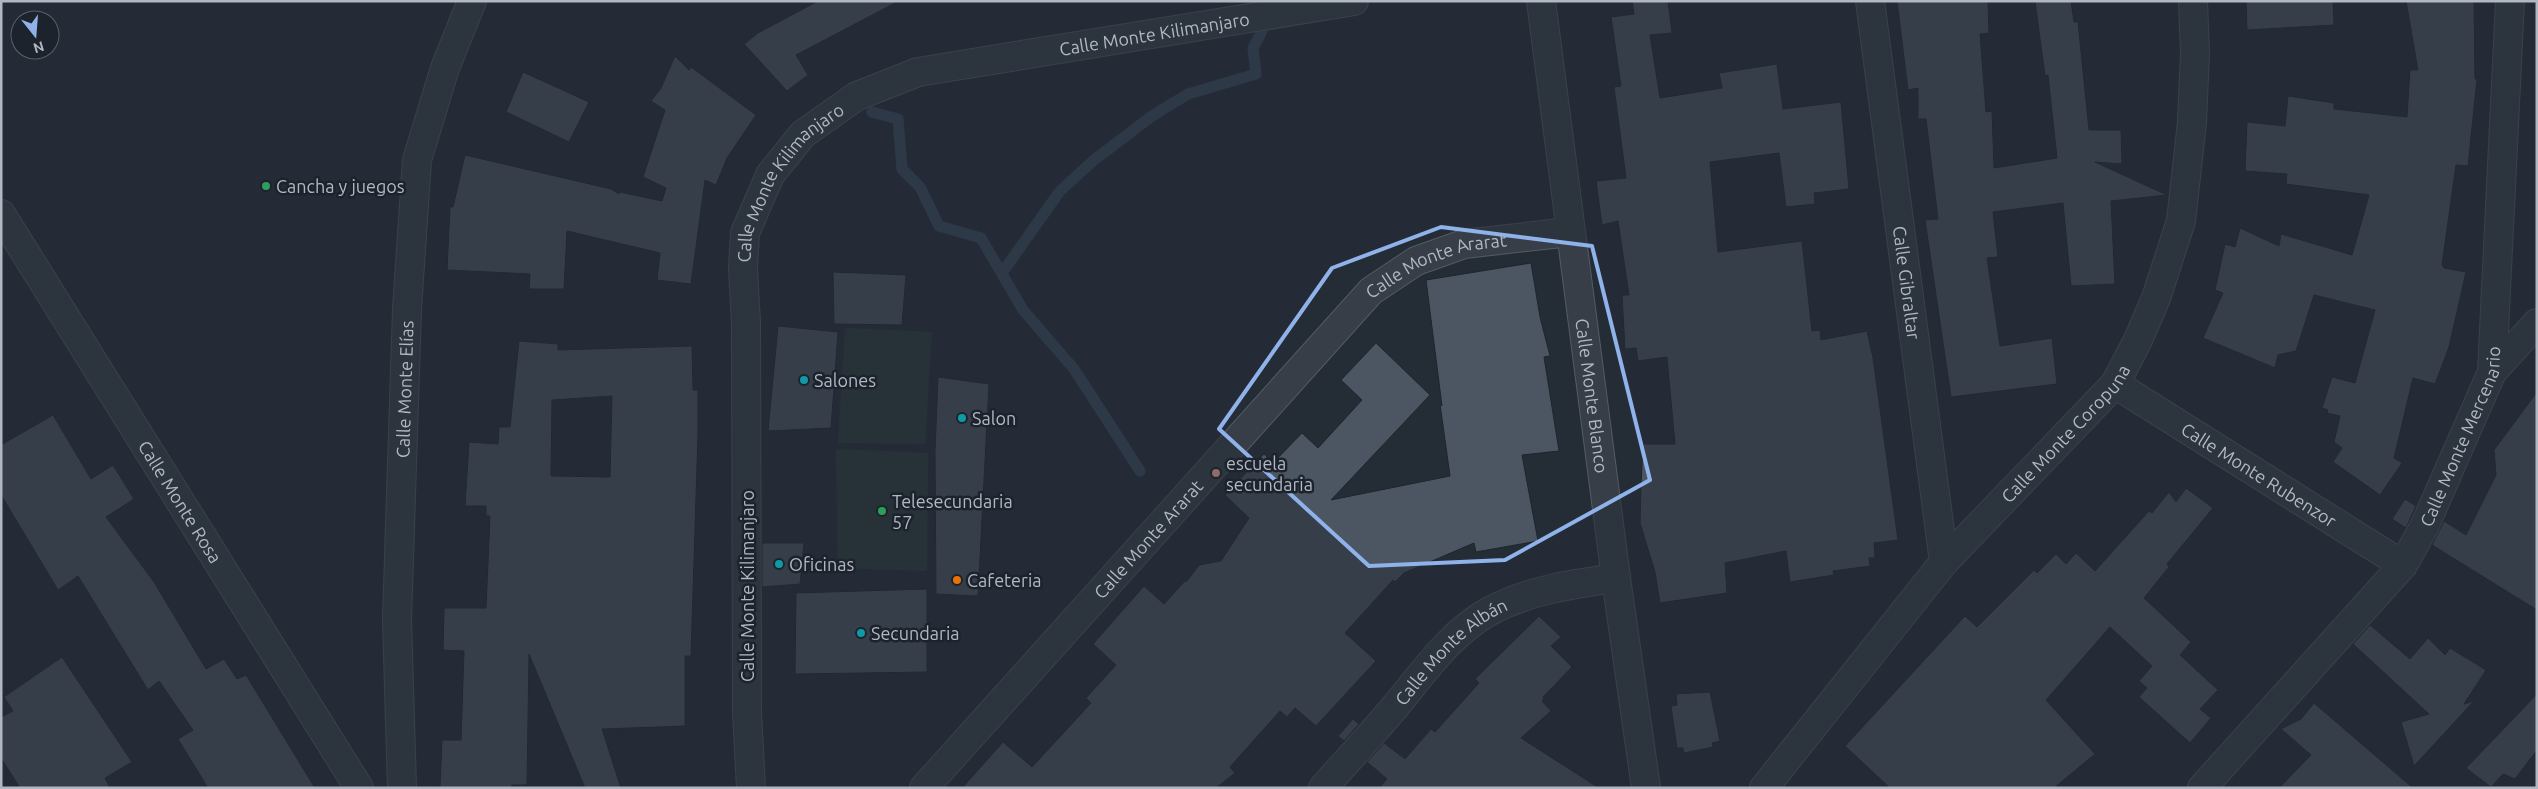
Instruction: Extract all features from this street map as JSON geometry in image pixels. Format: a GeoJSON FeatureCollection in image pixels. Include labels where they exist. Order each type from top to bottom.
{"type":"FeatureCollection","features":[{"type":"Feature","properties":{"kind":"street","name":"Calle Monte Elías"},"geometry":{"type":"LineString","coordinates":[[402,788],[397,619],[407,309],[417,160],[444,68],[472,1]]}},
{"type":"Feature","properties":{"kind":"street","name":"Calle Monte Kilimanjaro"},"geometry":{"type":"LineString","coordinates":[[751,788],[747,712],[746,323],[743,268],[745,232],[770,174],[804,134],[857,96],[918,72],[1354,1]]}},
{"type":"Feature","properties":{"kind":"street","name":"Calle Monte Blanco"},"geometry":{"type":"LineString","coordinates":[[1541,1],[1616,578],[1646,788]]}},
{"type":"Feature","properties":{"kind":"street","name":"Calle Gibraltar"},"geometry":{"type":"LineString","coordinates":[[1870,1],[1944,562]]}},
{"type":"Feature","properties":{"kind":"street","name":"Calle Monte Coropuna"},"geometry":{"type":"LineString","coordinates":[[1764,788],[1944,562],[2115,384],[2138,340],[2156,298],[2181,221],[2192,122],[2195,53],[2193,1]]}},
{"type":"Feature","properties":{"kind":"street","name":"Calle Monte Mercenario"},"geometry":{"type":"LineString","coordinates":[[2202,788],[2403,565],[2425,525],[2492,372],[2510,1]]}},
{"type":"Feature","properties":{"kind":"street","name":"Calle Monte Rosa"},"geometry":{"type":"LineString","coordinates":[[1,214],[359,788]]}},
{"type":"Feature","properties":{"kind":"street","name":"Calle Monte Ararat"},"geometry":{"type":"LineString","coordinates":[[924,788],[1371,291],[1416,261],[1464,244],[1570,232]]}},
{"type":"Feature","properties":{"kind":"street"},"geometry":{"type":"LineString","coordinates":[[2492,372],[2537,323]]}},
{"type":"Feature","properties":{"kind":"street","name":"Calle Monte Rubenzor"},"geometry":{"type":"LineString","coordinates":[[2115,384],[2403,565]]}},
{"type":"Feature","properties":{"kind":"street","name":"Calle Monte Albán"},"geometry":{"type":"LineString","coordinates":[[1323,788],[1394,709],[1446,644],[1489,611],[1522,596],[1563,586],[1616,578]]}},
{"type":"Feature","properties":{"kind":"highlighted area"},"geometry":{"type":"Polygon","coordinates":[[[1441,227],[1592,246],[1650,480],[1505,560],[1369,566],[1219,429],[1332,268],[1441,227]]]}},
{"type":"Feature","properties":{"kind":"shaded area","name":"Telesecundaria 57"},"geometry":{"type":"Polygon","coordinates":[[[845,328],[932,332],[925,444],[838,443],[845,328]]]}},
{"type":"Feature","properties":{"kind":"shaded area","name":"Telesecundaria 57"},"geometry":{"type":"Polygon","coordinates":[[[836,449],[928,453],[927,571],[838,568],[836,449]]]}},
{"type":"Feature","properties":{"kind":"building"},"geometry":{"type":"Polygon","coordinates":[[[818,1],[899,1],[796,55],[808,75],[787,91],[744,44],[758,33],[818,1]]]}},
{"type":"Feature","properties":{"kind":"building"},"geometry":{"type":"Polygon","coordinates":[[[1632,1],[1668,1],[1672,33],[1650,35],[1660,98],[1722,88],[1719,73],[1777,64],[1783,109],[1841,102],[1849,189],[1814,193],[1815,204],[1786,207],[1779,153],[1710,162],[1718,252],[1802,241],[1812,331],[1820,330],[1821,340],[1867,331],[1873,358],[1898,540],[1874,543],[1875,558],[1869,558],[1870,566],[1833,571],[1834,575],[1790,582],[1786,551],[1725,563],[1727,593],[1660,603],[1655,572],[1640,523],[1641,486],[1643,444],[1675,444],[1667,357],[1638,361],[1636,348],[1625,349],[1622,295],[1629,295],[1618,221],[1602,225],[1596,181],[1626,178],[1614,87],[1621,86],[1611,17],[1634,14],[1632,1]]]}},
{"type":"Feature","properties":{"kind":"building"},"geometry":{"type":"Polygon","coordinates":[[[1897,1],[1988,1],[1989,33],[1980,34],[1986,112],[1992,111],[1994,168],[2057,158],[2048,75],[2045,76],[2035,1],[2071,1],[2074,22],[2078,22],[2089,130],[2121,130],[2122,164],[2095,162],[2167,195],[2111,201],[2115,284],[2071,286],[2063,203],[1993,212],[1998,257],[1987,258],[2000,346],[2052,338],[2057,384],[1951,397],[1925,220],[1938,219],[1926,119],[1918,119],[1918,88],[1908,90],[1897,1]]]}},
{"type":"Feature","properties":{"kind":"building"},"geometry":{"type":"Polygon","coordinates":[[[2246,1],[2333,1],[2334,25],[2247,30],[2246,1]]]}},
{"type":"Feature","properties":{"kind":"building"},"geometry":{"type":"Polygon","coordinates":[[[2406,1],[2474,1],[2475,79],[2477,79],[2468,166],[2456,165],[2442,265],[2444,268],[2466,272],[2449,347],[2435,384],[2413,378],[2394,458],[2402,463],[2380,495],[2333,462],[2342,448],[2334,442],[2340,416],[2327,413],[2328,410],[2322,408],[2332,377],[2355,383],[2375,310],[2314,295],[2296,351],[2278,355],[2275,368],[2203,338],[2223,293],[2215,290],[2225,244],[2235,247],[2240,228],[2279,246],[2281,234],[2352,255],[2369,195],[2286,184],[2287,174],[2245,171],[2247,122],[2285,126],[2288,96],[2334,103],[2334,109],[2407,117],[2410,70],[2418,70],[2406,1]]]}},
{"type":"Feature","properties":{"kind":"building"},"geometry":{"type":"Polygon","coordinates":[[[675,56],[689,70],[691,67],[756,115],[727,158],[716,185],[705,180],[691,284],[657,280],[660,253],[567,231],[564,289],[529,289],[530,274],[447,270],[450,207],[453,207],[465,155],[611,189],[619,194],[620,192],[662,201],[666,188],[643,177],[665,110],[651,101],[661,88],[675,56]]]}},
{"type":"Feature","properties":{"kind":"building"},"geometry":{"type":"Polygon","coordinates":[[[523,72],[589,102],[569,142],[506,112],[523,72]]]}},
{"type":"Feature","properties":{"kind":"building"},"geometry":{"type":"Polygon","coordinates":[[[1531,263],[1540,317],[1550,356],[1544,357],[1559,451],[1522,455],[1538,541],[1476,552],[1474,543],[1404,573],[1395,582],[1393,580],[1345,633],[1376,661],[1316,726],[1295,708],[1287,717],[1280,711],[1230,767],[1235,773],[1216,788],[962,788],[1003,742],[1032,767],[1091,703],[1086,698],[1116,665],[1093,644],[1144,586],[1164,604],[1187,581],[1199,565],[1221,561],[1249,518],[1225,495],[1264,454],[1273,463],[1302,433],[1318,448],[1362,400],[1341,380],[1376,343],[1430,395],[1331,500],[1450,476],[1426,280],[1531,263]]]}},
{"type":"Feature","properties":{"kind":"building","name":"Salones"},"geometry":{"type":"Polygon","coordinates":[[[833,272],[906,275],[902,325],[834,324],[833,272]]]}},
{"type":"Feature","properties":{"kind":"building","name":"Salones"},"geometry":{"type":"Polygon","coordinates":[[[778,326],[838,332],[831,428],[768,431],[778,326]]]}},
{"type":"Feature","properties":{"kind":"building"},"geometry":{"type":"Polygon","coordinates":[[[519,341],[558,344],[558,350],[692,346],[693,390],[698,390],[698,433],[691,656],[685,656],[685,726],[602,729],[621,788],[585,788],[529,654],[527,785],[512,785],[511,788],[440,788],[442,740],[461,740],[464,651],[443,650],[444,608],[486,608],[490,516],[486,516],[486,506],[465,506],[469,442],[498,444],[499,427],[510,427],[519,341]],[[612,396],[552,400],[551,476],[610,477],[612,396]]]}},
{"type":"Feature","properties":{"kind":"building"},"geometry":{"type":"Polygon","coordinates":[[[938,377],[989,384],[978,596],[936,594],[935,452],[938,377]]]}},
{"type":"Feature","properties":{"kind":"building"},"geometry":{"type":"Polygon","coordinates":[[[2537,392],[2537,610],[2432,545],[2444,521],[2466,535],[2496,475],[2494,450],[2537,392]]]}},
{"type":"Feature","properties":{"kind":"building"},"geometry":{"type":"Polygon","coordinates":[[[53,415],[91,479],[113,465],[134,499],[106,517],[154,582],[206,669],[224,659],[237,679],[246,675],[315,788],[208,788],[178,739],[193,730],[159,681],[148,690],[78,576],[58,590],[1,495],[1,445],[53,415]]]}},
{"type":"Feature","properties":{"kind":"building"},"geometry":{"type":"Polygon","coordinates":[[[2186,488],[2213,508],[2167,564],[2169,567],[2144,598],[2191,642],[2180,655],[2218,690],[2200,709],[2211,718],[2190,743],[2139,697],[2147,688],[2139,681],[2152,666],[2110,627],[2046,700],[2095,754],[2054,788],[1890,788],[1845,746],[1965,616],[1977,627],[2034,570],[2037,573],[2056,554],[2066,564],[2076,553],[2095,571],[2149,511],[2152,513],[2169,492],[2176,502],[2186,488]]]}},
{"type":"Feature","properties":{"kind":"building"},"geometry":{"type":"Polygon","coordinates":[[[2405,499],[2416,506],[2406,528],[2392,519],[2405,499]]]}},
{"type":"Feature","properties":{"kind":"building","name":"Oficinas"},"geometry":{"type":"Polygon","coordinates":[[[762,543],[804,543],[800,584],[762,587],[762,543]]]}},
{"type":"Feature","properties":{"kind":"building","name":"Secundaria"},"geometry":{"type":"Polygon","coordinates":[[[927,589],[927,672],[795,674],[796,593],[927,589]]]}},
{"type":"Feature","properties":{"kind":"building"},"geometry":{"type":"Polygon","coordinates":[[[1539,616],[1561,637],[1551,646],[1572,667],[1543,697],[1542,701],[1551,711],[1521,738],[1599,788],[1379,788],[1387,779],[1367,762],[1384,743],[1405,759],[1431,729],[1435,732],[1479,683],[1475,679],[1539,616]]]}},
{"type":"Feature","properties":{"kind":"building"},"geometry":{"type":"Polygon","coordinates":[[[2370,625],[2410,659],[2428,638],[2445,655],[2450,648],[2486,670],[2464,704],[2474,701],[2414,766],[2401,722],[2429,714],[2353,644],[2370,625]]]}},
{"type":"Feature","properties":{"kind":"building"},"geometry":{"type":"Polygon","coordinates":[[[62,657],[132,762],[105,778],[110,788],[20,788],[1,758],[1,717],[13,711],[4,697],[62,657]]]}},
{"type":"Feature","properties":{"kind":"building"},"geometry":{"type":"Polygon","coordinates":[[[1710,692],[1720,741],[1712,743],[1713,747],[1684,753],[1683,748],[1677,748],[1671,706],[1677,705],[1676,694],[1710,692]]]}},
{"type":"Feature","properties":{"kind":"building"},"geometry":{"type":"Polygon","coordinates":[[[2537,694],[2537,750],[2515,779],[2503,774],[2491,787],[2466,768],[2537,694]]]}},
{"type":"Feature","properties":{"kind":"building"},"geometry":{"type":"Polygon","coordinates":[[[2314,703],[2413,788],[2279,788],[2311,755],[2281,729],[2301,719],[2314,703]]]}},
{"type":"Feature","properties":{"kind":"building"},"geometry":{"type":"Polygon","coordinates":[[[1353,719],[1359,724],[1344,741],[1338,736],[1353,719]]]}},
{"type":"Feature","properties":{"kind":"waterway"},"geometry":{"type":"LineString","coordinates":[[1002,273],[1060,191],[1094,160],[1152,116],[1188,94],[1256,74],[1253,48],[1262,31]]}},
{"type":"Feature","properties":{"kind":"waterway"},"geometry":{"type":"LineString","coordinates":[[872,112],[898,119],[902,169],[920,187],[939,226],[981,238],[1023,310],[1074,369],[1140,471]]}},
{"type":"Feature","properties":{"kind":"place","name":"Cancha y juegos"},"geometry":{"type":"Point","coordinates":[266,186]}},
{"type":"Feature","properties":{"kind":"place","name":"Salones"},"geometry":{"type":"Point","coordinates":[804,380]}},
{"type":"Feature","properties":{"kind":"place","name":"Salon"},"geometry":{"type":"Point","coordinates":[962,418]}},
{"type":"Feature","properties":{"kind":"place","name":"escuela secundaria"},"geometry":{"type":"Point","coordinates":[1216,473]}},
{"type":"Feature","properties":{"kind":"place","name":"Telesecundaria 57"},"geometry":{"type":"Point","coordinates":[882,511]}},
{"type":"Feature","properties":{"kind":"place","name":"Oficinas"},"geometry":{"type":"Point","coordinates":[779,564]}},
{"type":"Feature","properties":{"kind":"place","name":"Cafeteria"},"geometry":{"type":"Point","coordinates":[957,580]}},
{"type":"Feature","properties":{"kind":"place","name":"Secundaria"},"geometry":{"type":"Point","coordinates":[861,633]}}]}
